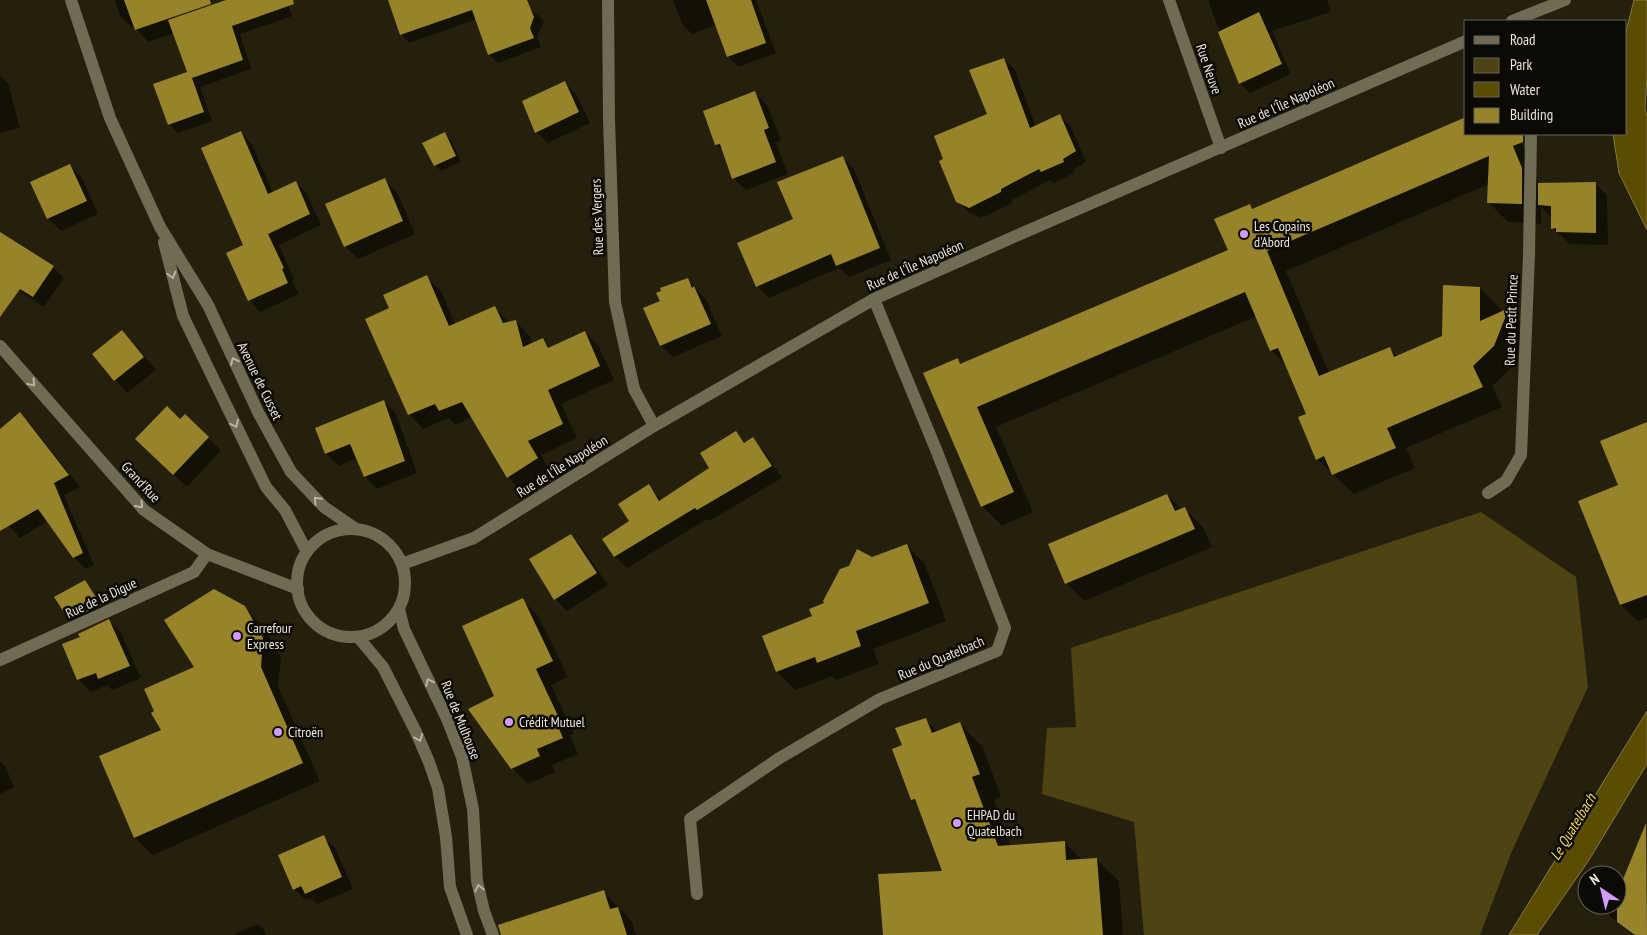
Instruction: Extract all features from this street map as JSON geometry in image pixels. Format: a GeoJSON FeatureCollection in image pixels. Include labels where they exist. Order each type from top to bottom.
{"type":"FeatureCollection","features":[{"type":"Feature","properties":{"kind":"street","name":"Avenue de Cusset"},"geometry":{"type":"LineString","coordinates":[[72,0],[110,118],[160,227],[208,305],[258,414],[291,472],[324,507],[356,529]]}},
{"type":"Feature","properties":{"kind":"street","name":"Rue des Vergers"},"geometry":{"type":"LineString","coordinates":[[608,0],[609,119],[615,302],[634,390],[654,426]]}},
{"type":"Feature","properties":{"kind":"street","name":"Rue Neuve"},"geometry":{"type":"LineString","coordinates":[[1169,0],[1221,148]]}},
{"type":"Feature","properties":{"kind":"street"},"geometry":{"type":"LineString","coordinates":[[1520,20],[1565,0]]}},
{"type":"Feature","properties":{"kind":"street","name":"Rue de l'Île Napoléon"},"geometry":{"type":"LineString","coordinates":[[402,564],[474,538],[654,426],[874,299],[1464,42]]}},
{"type":"Feature","properties":{"kind":"street","name":"Rue du Petit Prince"},"geometry":{"type":"LineString","coordinates":[[1488,493],[1506,481],[1521,455],[1529,255],[1531,135]]}},
{"type":"Feature","properties":{"kind":"street","name":"Avenue de Cusset"},"geometry":{"type":"LineString","coordinates":[[160,227],[183,316],[266,487],[286,510],[307,552]]}},
{"type":"Feature","properties":{"kind":"street","name":"Rue du Quatelbach"},"geometry":{"type":"LineString","coordinates":[[697,894],[690,819],[778,759],[880,699],[997,650],[1005,628],[937,452],[874,299]]}},
{"type":"Feature","properties":{"kind":"street","name":"Grand'Rue"},"geometry":{"type":"LineString","coordinates":[[0,346],[144,510],[207,554],[298,589]]}},
{"type":"Feature","properties":{"kind":"street"},"geometry":{"type":"LineString","coordinates":[[356,529],[371,532],[396,551],[406,580],[404,595],[399,609],[388,623],[374,632],[358,637],[341,636],[324,630],[311,620],[302,605],[298,589],[298,576],[301,563],[307,552],[317,542],[328,534],[356,529]]}},
{"type":"Feature","properties":{"kind":"street","name":"Rue de la Digue"},"geometry":{"type":"LineString","coordinates":[[0,660],[194,572],[207,554]]}},
{"type":"Feature","properties":{"kind":"street","name":"Rue de Mulhouse"},"geometry":{"type":"LineString","coordinates":[[399,609],[404,629],[447,719],[462,757],[473,809],[477,881],[484,911],[493,935]]}},
{"type":"Feature","properties":{"kind":"street"},"geometry":{"type":"LineString","coordinates":[[358,637],[383,667],[416,732],[432,771],[438,788],[446,837],[450,887],[467,935]]}},
{"type":"Feature","properties":{"kind":"green space"},"geometry":{"type":"Polygon","coordinates":[[[1481,512],[1576,577],[1588,687],[1512,851],[1480,935],[1144,935],[1134,822],[1042,794],[1047,728],[1076,727],[1071,648],[1481,512]]]}},
{"type":"Feature","properties":{"kind":"water"},"geometry":{"type":"Polygon","coordinates":[[[1634,0],[1647,0],[1645,108],[1647,116],[1647,230],[1619,173],[1613,135],[1627,135],[1627,28],[1634,0]]]}},
{"type":"Feature","properties":{"kind":"water"},"geometry":{"type":"Polygon","coordinates":[[[1647,711],[1647,764],[1589,860],[1586,865],[1577,865],[1577,877],[1537,935],[1509,935],[1647,711]]]}},
{"type":"Feature","properties":{"kind":"building"},"geometry":{"type":"Polygon","coordinates":[[[124,0],[210,0],[211,4],[135,30],[124,0]]]}},
{"type":"Feature","properties":{"kind":"building"},"geometry":{"type":"Polygon","coordinates":[[[226,0],[293,0],[294,4],[232,26],[243,60],[192,78],[204,112],[168,125],[153,84],[187,72],[168,20],[226,0]]]}},
{"type":"Feature","properties":{"kind":"building"},"geometry":{"type":"Polygon","coordinates":[[[388,0],[527,0],[534,17],[530,28],[534,38],[488,55],[472,10],[400,35],[388,0]]]}},
{"type":"Feature","properties":{"kind":"building"},"geometry":{"type":"Polygon","coordinates":[[[706,0],[751,0],[766,43],[727,57],[706,0]]]}},
{"type":"Feature","properties":{"kind":"building"},"geometry":{"type":"Polygon","coordinates":[[[1259,12],[1282,64],[1239,84],[1218,32],[1259,12]]]}},
{"type":"Feature","properties":{"kind":"building"},"geometry":{"type":"Polygon","coordinates":[[[1004,58],[1030,128],[1060,114],[1076,151],[1063,159],[1064,162],[1041,172],[1039,169],[1001,189],[1001,192],[969,208],[956,202],[939,161],[943,159],[934,136],[987,114],[969,70],[1004,58]]]}},
{"type":"Feature","properties":{"kind":"building"},"geometry":{"type":"Polygon","coordinates":[[[565,81],[579,112],[535,133],[522,101],[565,81]]]}},
{"type":"Feature","properties":{"kind":"building"},"geometry":{"type":"Polygon","coordinates":[[[755,91],[769,128],[764,130],[776,162],[732,179],[720,144],[715,145],[703,111],[755,91]]]}},
{"type":"Feature","properties":{"kind":"building"},"geometry":{"type":"Polygon","coordinates":[[[1464,118],[1464,135],[1523,135],[1523,142],[1513,146],[1522,168],[1522,204],[1487,203],[1489,156],[1267,251],[1319,376],[1390,347],[1394,357],[1442,336],[1443,285],[1480,287],[1480,321],[1509,308],[1494,346],[1473,366],[1483,387],[1387,428],[1396,448],[1332,475],[1324,456],[1316,460],[1298,417],[1306,414],[1278,348],[1270,351],[1245,292],[977,407],[1014,492],[981,507],[923,373],[958,358],[960,364],[1228,250],[1214,219],[1250,204],[1252,209],[1464,118]]]}},
{"type":"Feature","properties":{"kind":"building"},"geometry":{"type":"Polygon","coordinates":[[[241,131],[268,194],[296,181],[310,214],[268,234],[284,268],[282,269],[288,283],[248,301],[226,253],[243,245],[201,148],[241,131]]]}},
{"type":"Feature","properties":{"kind":"building"},"geometry":{"type":"Polygon","coordinates":[[[445,132],[456,156],[434,166],[422,143],[445,132]]]}},
{"type":"Feature","properties":{"kind":"building"},"geometry":{"type":"Polygon","coordinates":[[[843,156],[880,248],[836,266],[831,254],[756,287],[737,243],[793,219],[777,182],[843,156]]]}},
{"type":"Feature","properties":{"kind":"building"},"geometry":{"type":"Polygon","coordinates":[[[70,164],[87,201],[47,219],[30,182],[70,164]]]}},
{"type":"Feature","properties":{"kind":"building"},"geometry":{"type":"Polygon","coordinates":[[[385,178],[403,221],[344,247],[325,204],[385,178]]]}},
{"type":"Feature","properties":{"kind":"building"},"geometry":{"type":"Polygon","coordinates":[[[1596,182],[1596,233],[1556,232],[1556,228],[1551,229],[1551,206],[1538,205],[1538,183],[1596,182]]]}},
{"type":"Feature","properties":{"kind":"building"},"geometry":{"type":"Polygon","coordinates":[[[0,232],[54,266],[33,297],[20,289],[0,317],[0,232]]]}},
{"type":"Feature","properties":{"kind":"building"},"geometry":{"type":"Polygon","coordinates":[[[427,275],[449,326],[495,306],[503,323],[516,320],[523,347],[543,338],[548,348],[585,331],[600,366],[548,390],[563,424],[528,441],[538,458],[507,478],[462,402],[439,411],[435,404],[408,415],[365,319],[389,308],[383,295],[427,275]]]}},
{"type":"Feature","properties":{"kind":"building"},"geometry":{"type":"Polygon","coordinates":[[[688,278],[692,288],[694,286],[711,324],[660,346],[643,308],[660,301],[656,293],[661,291],[660,288],[688,278]]]}},
{"type":"Feature","properties":{"kind":"building"},"geometry":{"type":"Polygon","coordinates":[[[122,330],[144,357],[114,381],[92,354],[122,330]]]}},
{"type":"Feature","properties":{"kind":"building"},"geometry":{"type":"Polygon","coordinates":[[[384,400],[405,461],[364,477],[350,444],[325,454],[315,428],[384,400]]]}},
{"type":"Feature","properties":{"kind":"building"},"geometry":{"type":"Polygon","coordinates":[[[167,406],[180,419],[185,414],[209,437],[173,475],[135,439],[167,406]]]}},
{"type":"Feature","properties":{"kind":"building"},"geometry":{"type":"Polygon","coordinates":[[[20,412],[69,475],[54,483],[83,553],[73,558],[38,509],[0,531],[0,429],[20,412]]]}},
{"type":"Feature","properties":{"kind":"building"},"geometry":{"type":"Polygon","coordinates":[[[1647,422],[1647,595],[1620,605],[1578,501],[1618,485],[1600,441],[1647,422]]]}},
{"type":"Feature","properties":{"kind":"building"},"geometry":{"type":"Polygon","coordinates":[[[736,431],[744,443],[753,437],[772,466],[697,510],[695,508],[614,557],[602,539],[629,521],[618,504],[649,484],[659,501],[709,468],[700,453],[736,431]]]}},
{"type":"Feature","properties":{"kind":"building"},"geometry":{"type":"Polygon","coordinates":[[[1167,494],[1175,511],[1185,507],[1195,529],[1065,584],[1048,544],[1167,494]]]}},
{"type":"Feature","properties":{"kind":"building"},"geometry":{"type":"Polygon","coordinates":[[[571,534],[597,573],[554,600],[529,559],[571,534]]]}},
{"type":"Feature","properties":{"kind":"building"},"geometry":{"type":"Polygon","coordinates":[[[907,544],[929,603],[856,631],[861,646],[817,663],[815,657],[776,672],[762,636],[812,616],[809,609],[824,603],[823,601],[840,569],[849,566],[857,549],[872,557],[907,544]]]}},
{"type":"Feature","properties":{"kind":"building"},"geometry":{"type":"Polygon","coordinates":[[[85,580],[101,605],[69,620],[54,597],[85,580]]]}},
{"type":"Feature","properties":{"kind":"building"},"geometry":{"type":"Polygon","coordinates":[[[214,589],[245,606],[263,638],[261,667],[303,763],[134,838],[99,756],[161,730],[151,713],[154,711],[144,689],[194,667],[164,620],[214,589]]]}},
{"type":"Feature","properties":{"kind":"building"},"geometry":{"type":"Polygon","coordinates":[[[523,598],[553,661],[536,669],[559,718],[555,719],[563,738],[537,749],[540,756],[511,769],[468,709],[494,696],[462,626],[523,598]]]}},
{"type":"Feature","properties":{"kind":"building"},"geometry":{"type":"Polygon","coordinates":[[[109,619],[130,666],[98,679],[96,673],[77,680],[62,644],[80,637],[78,634],[109,619]]]}},
{"type":"Feature","properties":{"kind":"building","name":"EHPAD du Quatelbach"},"geometry":{"type":"Polygon","coordinates":[[[926,718],[932,733],[960,722],[980,774],[972,777],[998,846],[1065,841],[1066,860],[1097,858],[1103,935],[883,935],[878,874],[942,871],[915,799],[911,800],[892,749],[902,745],[895,728],[926,718]]]}},
{"type":"Feature","properties":{"kind":"building"},"geometry":{"type":"Polygon","coordinates":[[[1646,823],[1647,935],[1635,935],[1617,922],[1617,915],[1627,915],[1627,870],[1646,823]]]}},
{"type":"Feature","properties":{"kind":"building"},"geometry":{"type":"Polygon","coordinates":[[[324,835],[342,877],[305,894],[301,886],[293,890],[278,855],[324,835]]]}},
{"type":"Feature","properties":{"kind":"building"},"geometry":{"type":"Polygon","coordinates":[[[604,890],[610,909],[618,907],[627,935],[501,935],[498,925],[604,890]]]}},
{"type":"Feature","properties":{"kind":"place","name":"Les Copains d'Abord"},"geometry":{"type":"Point","coordinates":[1244,234]}},
{"type":"Feature","properties":{"kind":"place","name":"Carrefour Express"},"geometry":{"type":"Point","coordinates":[237,636]}},
{"type":"Feature","properties":{"kind":"place","name":"Crédit Mutuel"},"geometry":{"type":"Point","coordinates":[509,722]}},
{"type":"Feature","properties":{"kind":"place","name":"Citroën"},"geometry":{"type":"Point","coordinates":[278,732]}},
{"type":"Feature","properties":{"kind":"place","name":"EHPAD du Quatelbach"},"geometry":{"type":"Point","coordinates":[957,823]}},
{"type":"Feature","properties":{"kind":"water label","name":"Le Quatelbach"},"geometry":{"type":"Point","coordinates":[1573,827]}}]}
